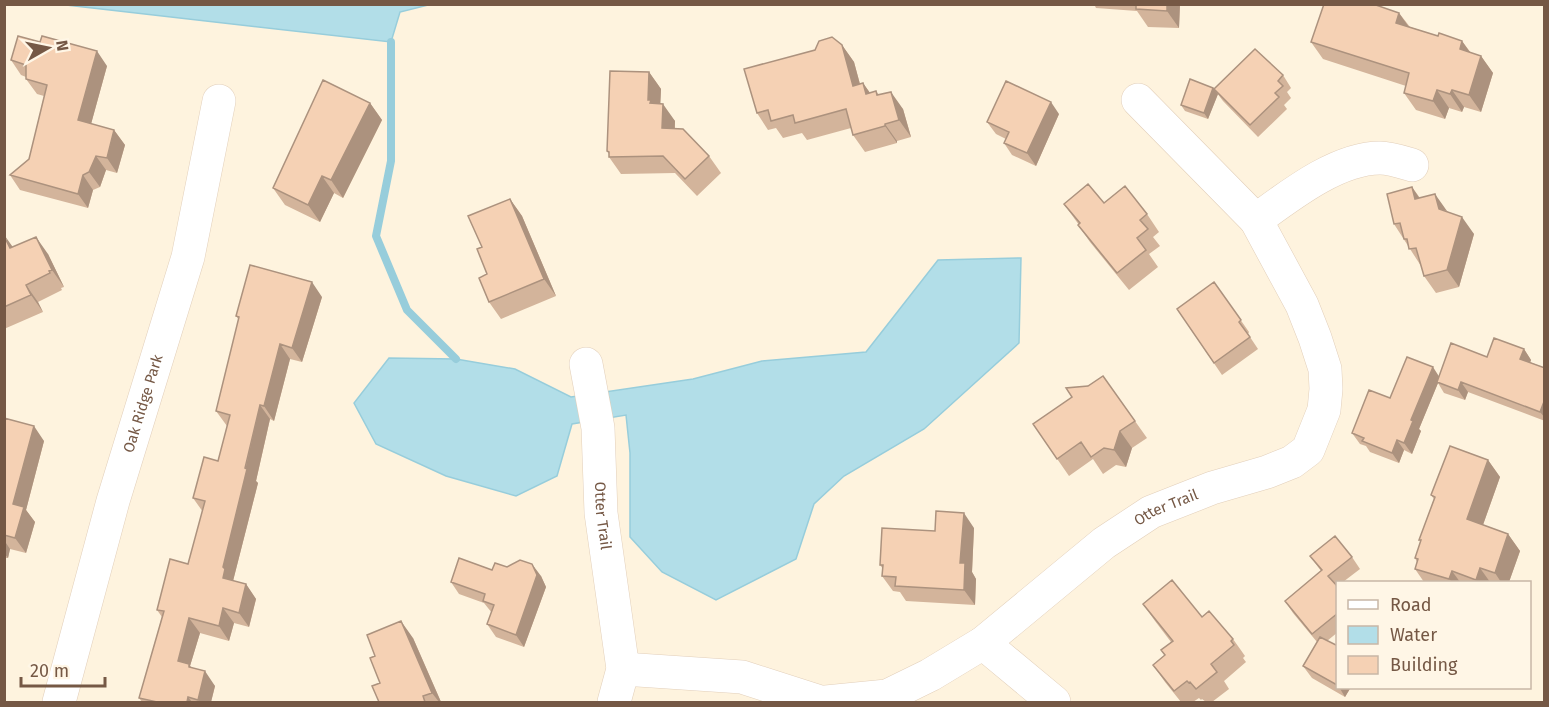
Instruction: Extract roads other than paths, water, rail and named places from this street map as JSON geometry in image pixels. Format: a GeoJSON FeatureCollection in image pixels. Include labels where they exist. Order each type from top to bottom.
{"type":"FeatureCollection","features":[{"type":"Feature","properties":{"kind":"street","name":"Otter Trail"},"geometry":{"type":"LineString","coordinates":[[826,702],[887,696],[930,675],[983,644],[1104,543],[1150,512],[1212,488],[1267,472],[1292,462],[1308,450],[1324,410],[1326,389],[1325,369],[1302,305],[1256,220],[1138,100]]}},
{"type":"Feature","properties":{"kind":"street","name":"Oak Ridge Park"},"geometry":{"type":"LineString","coordinates":[[59,702],[112,501],[188,256],[219,101]]}},
{"type":"Feature","properties":{"kind":"street"},"geometry":{"type":"LineString","coordinates":[[1256,220],[1309,182],[1350,164],[1380,158],[1412,165]]}},
{"type":"Feature","properties":{"kind":"street","name":"Otter Trail"},"geometry":{"type":"LineString","coordinates":[[587,369],[598,428],[601,513],[623,669],[614,702]]}},
{"type":"Feature","properties":{"kind":"street"},"geometry":{"type":"LineString","coordinates":[[983,644],[1054,702]]}},
{"type":"Feature","properties":{"kind":"street"},"geometry":{"type":"LineString","coordinates":[[623,669],[742,677],[820,702]]}},
{"type":"Feature","properties":{"kind":"water"},"geometry":{"type":"Polygon","coordinates":[[[66,5],[428,5],[400,12],[391,42],[66,5]]]}},
{"type":"Feature","properties":{"kind":"water"},"geometry":{"type":"Polygon","coordinates":[[[1021,258],[1019,343],[924,429],[844,476],[814,504],[796,559],[716,600],[662,572],[630,537],[630,453],[626,415],[572,424],[557,476],[516,496],[446,476],[376,444],[354,403],[389,358],[456,359],[515,369],[571,397],[693,379],[762,361],[866,352],[938,260],[1021,258]]]}},
{"type":"Feature","properties":{"kind":"waterway"},"geometry":{"type":"LineString","coordinates":[[391,42],[391,161],[376,236],[407,310],[456,359]]}}]}
